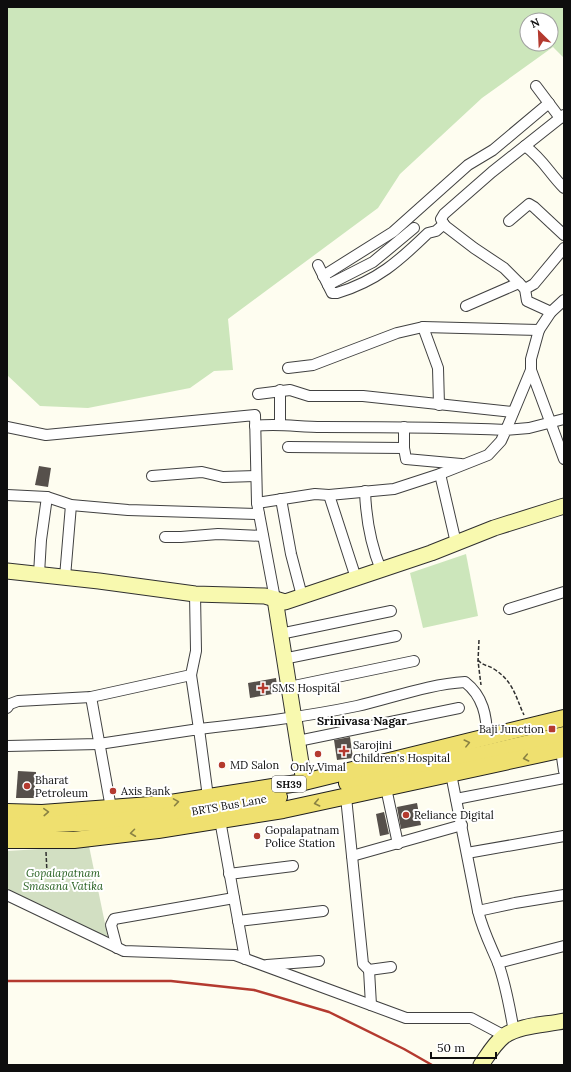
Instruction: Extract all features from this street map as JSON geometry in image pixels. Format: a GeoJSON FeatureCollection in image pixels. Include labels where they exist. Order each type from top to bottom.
{"type":"FeatureCollection","features":[{"type":"Feature","properties":{"kind":"main road","name":"SH39"},"geometry":{"type":"LineString","coordinates":[[7,812],[42,813],[164,804],[304,782],[564,718]]}},
{"type":"Feature","properties":{"kind":"main road","name":"SH39"},"geometry":{"type":"LineString","coordinates":[[7,840],[74,840],[158,830],[283,810],[451,774],[563,745]]}},
{"type":"Feature","properties":{"kind":"main road","name":"BRTS Bus Lane"},"geometry":{"type":"LineString","coordinates":[[7,826],[104,822],[165,816],[233,805],[482,754],[563,745]]}},
{"type":"Feature","properties":{"kind":"street"},"geometry":{"type":"LineString","coordinates":[[536,86],[562,117],[492,172],[444,214],[441,219],[444,224],[474,248],[504,268],[522,286],[527,301],[551,312]]}},
{"type":"Feature","properties":{"kind":"street"},"geometry":{"type":"LineString","coordinates":[[323,276],[381,241],[407,220],[434,193],[468,165],[493,150],[549,103]]}},
{"type":"Feature","properties":{"kind":"street"},"geometry":{"type":"LineString","coordinates":[[525,146],[544,162],[554,177],[564,188]]}},
{"type":"Feature","properties":{"kind":"street"},"geometry":{"type":"LineString","coordinates":[[508,221],[529,204],[564,235]]}},
{"type":"Feature","properties":{"kind":"street"},"geometry":{"type":"LineString","coordinates":[[407,220],[422,238]]}},
{"type":"Feature","properties":{"kind":"street"},"geometry":{"type":"LineString","coordinates":[[318,265],[332,293],[338,294],[375,278],[387,270],[430,231],[436,231],[444,224]]}},
{"type":"Feature","properties":{"kind":"street"},"geometry":{"type":"LineString","coordinates":[[328,285],[374,262],[414,228]]}},
{"type":"Feature","properties":{"kind":"street"},"geometry":{"type":"LineString","coordinates":[[466,306],[522,286],[534,284],[564,248]]}},
{"type":"Feature","properties":{"kind":"street"},"geometry":{"type":"LineString","coordinates":[[564,300],[551,312],[539,330],[531,359],[531,370],[564,459]]}},
{"type":"Feature","properties":{"kind":"street"},"geometry":{"type":"LineString","coordinates":[[288,368],[313,365],[397,333],[423,327],[539,330]]}},
{"type":"Feature","properties":{"kind":"street"},"geometry":{"type":"LineString","coordinates":[[423,327],[438,368],[439,405]]}},
{"type":"Feature","properties":{"kind":"street"},"geometry":{"type":"LineString","coordinates":[[257,503],[314,494],[329,495],[394,489],[440,474],[461,464],[488,455],[501,441],[531,370]]}},
{"type":"Feature","properties":{"kind":"street"},"geometry":{"type":"LineString","coordinates":[[280,390],[280,425]]}},
{"type":"Feature","properties":{"kind":"street"},"geometry":{"type":"LineString","coordinates":[[258,394],[280,390],[290,390],[310,396],[363,396],[514,412]]}},
{"type":"Feature","properties":{"kind":"street"},"geometry":{"type":"LineString","coordinates":[[7,427],[46,435],[255,415],[257,503],[304,782]]}},
{"type":"Feature","properties":{"kind":"street"},"geometry":{"type":"LineString","coordinates":[[255,426],[280,425],[306,427],[404,427],[506,430],[529,428],[564,419]]}},
{"type":"Feature","properties":{"kind":"street"},"geometry":{"type":"LineString","coordinates":[[404,427],[404,448],[406,459],[461,464]]}},
{"type":"Feature","properties":{"kind":"street"},"geometry":{"type":"LineString","coordinates":[[288,447],[404,448]]}},
{"type":"Feature","properties":{"kind":"street"},"geometry":{"type":"LineString","coordinates":[[152,476],[202,472],[223,477],[256,476]]}},
{"type":"Feature","properties":{"kind":"street"},"geometry":{"type":"LineString","coordinates":[[440,474],[456,543]]}},
{"type":"Feature","properties":{"kind":"street"},"geometry":{"type":"LineString","coordinates":[[365,491],[368,530],[372,548],[381,570]]}},
{"type":"Feature","properties":{"kind":"street"},"geometry":{"type":"LineString","coordinates":[[7,495],[47,497],[71,505],[128,510],[259,514]]}},
{"type":"Feature","properties":{"kind":"street"},"geometry":{"type":"LineString","coordinates":[[329,495],[356,578]]}},
{"type":"Feature","properties":{"kind":"street"},"geometry":{"type":"LineString","coordinates":[[40,574],[41,540],[47,497]]}},
{"type":"Feature","properties":{"kind":"street"},"geometry":{"type":"LineString","coordinates":[[281,500],[290,554],[302,596]]}},
{"type":"Feature","properties":{"kind":"street"},"geometry":{"type":"LineString","coordinates":[[65,577],[71,505]]}},
{"type":"Feature","properties":{"kind":"street"},"geometry":{"type":"LineString","coordinates":[[7,571],[195,594],[265,596],[284,602],[381,570],[494,528],[564,506]]}},
{"type":"Feature","properties":{"kind":"street"},"geometry":{"type":"LineString","coordinates":[[165,536],[181,537],[218,534],[263,536]]}},
{"type":"Feature","properties":{"kind":"street"},"geometry":{"type":"LineString","coordinates":[[510,609],[564,592]]}},
{"type":"Feature","properties":{"kind":"street"},"geometry":{"type":"LineString","coordinates":[[195,594],[196,651],[191,675],[208,797]]}},
{"type":"Feature","properties":{"kind":"street"},"geometry":{"type":"LineString","coordinates":[[280,634],[391,611]]}},
{"type":"Feature","properties":{"kind":"street"},"geometry":{"type":"LineString","coordinates":[[283,659],[396,636]]}},
{"type":"Feature","properties":{"kind":"street"},"geometry":{"type":"LineString","coordinates":[[288,687],[414,661]]}},
{"type":"Feature","properties":{"kind":"street"},"geometry":{"type":"LineString","coordinates":[[7,708],[10,704],[18,701],[91,697],[191,675]]}},
{"type":"Feature","properties":{"kind":"street"},"geometry":{"type":"LineString","coordinates":[[7,746],[98,744],[294,717],[355,706],[465,682],[480,699],[487,721],[487,738]]}},
{"type":"Feature","properties":{"kind":"street"},"geometry":{"type":"LineString","coordinates":[[91,697],[98,744],[111,808]]}},
{"type":"Feature","properties":{"kind":"street"},"geometry":{"type":"LineString","coordinates":[[298,741],[459,708]]}},
{"type":"Feature","properties":{"kind":"street"},"geometry":{"type":"LineString","coordinates":[[563,745],[564,770]]}},
{"type":"Feature","properties":{"kind":"street"},"geometry":{"type":"LineString","coordinates":[[451,774],[483,932],[498,963],[506,990],[509,1034]]}},
{"type":"Feature","properties":{"kind":"street"},"geometry":{"type":"LineString","coordinates":[[456,799],[564,778]]}},
{"type":"Feature","properties":{"kind":"street"},"geometry":{"type":"LineString","coordinates":[[386,788],[398,844]]}},
{"type":"Feature","properties":{"kind":"street"},"geometry":{"type":"LineString","coordinates":[[346,797],[355,905],[362,964],[369,970],[371,1005]]}},
{"type":"Feature","properties":{"kind":"street"},"geometry":{"type":"LineString","coordinates":[[220,820],[245,959]]}},
{"type":"Feature","properties":{"kind":"street"},"geometry":{"type":"LineString","coordinates":[[352,856],[462,825]]}},
{"type":"Feature","properties":{"kind":"street"},"geometry":{"type":"LineString","coordinates":[[467,853],[564,836]]}},
{"type":"Feature","properties":{"kind":"street"},"geometry":{"type":"LineString","coordinates":[[229,874],[293,866]]}},
{"type":"Feature","properties":{"kind":"street"},"geometry":{"type":"LineString","coordinates":[[7,895],[124,951],[235,955],[406,1018],[471,1018],[509,1034]]}},
{"type":"Feature","properties":{"kind":"street"},"geometry":{"type":"LineString","coordinates":[[478,911],[515,902],[564,895]]}},
{"type":"Feature","properties":{"kind":"street"},"geometry":{"type":"LineString","coordinates":[[116,948],[111,925],[114,919],[234,898]]}},
{"type":"Feature","properties":{"kind":"street"},"geometry":{"type":"LineString","coordinates":[[238,921],[323,911]]}},
{"type":"Feature","properties":{"kind":"street"},"geometry":{"type":"LineString","coordinates":[[498,963],[564,946]]}},
{"type":"Feature","properties":{"kind":"street"},"geometry":{"type":"LineString","coordinates":[[263,965],[319,961]]}},
{"type":"Feature","properties":{"kind":"street"},"geometry":{"type":"LineString","coordinates":[[369,970],[391,967]]}},
{"type":"Feature","properties":{"kind":"street"},"geometry":{"type":"LineString","coordinates":[[481,1065],[495,1045],[509,1034],[564,1021]]}},
{"type":"Feature","properties":{"kind":"path"},"geometry":{"type":"LineString","coordinates":[[479,640],[478,660],[481,686],[480,699]]}},
{"type":"Feature","properties":{"kind":"path"},"geometry":{"type":"LineString","coordinates":[[478,660],[482,664],[493,668],[514,687],[524,716],[529,717]]}},
{"type":"Feature","properties":{"kind":"path"},"geometry":{"type":"LineString","coordinates":[[45,840],[47,873]]}},
{"type":"Feature","properties":{"kind":"green space"},"geometry":{"type":"Polygon","coordinates":[[[7,7],[564,7],[564,58],[558,52],[559,12],[519,12],[519,52],[546,52],[482,98],[400,174],[378,208],[228,319],[233,370],[214,371],[190,388],[88,408],[40,406],[7,375],[7,7]]]}},
{"type":"Feature","properties":{"kind":"green space"},"geometry":{"type":"Polygon","coordinates":[[[466,554],[478,616],[423,628],[410,573],[466,554]]]}},
{"type":"Feature","properties":{"kind":"green space","name":"Gopalapatnam Smasana Vatika"},"geometry":{"type":"Polygon","coordinates":[[[89,846],[108,938],[7,889],[7,851],[89,846]]]}},
{"type":"Feature","properties":{"kind":"building"},"geometry":{"type":"Polygon","coordinates":[[[39,466],[51,468],[48,487],[35,485],[39,466]]]}},
{"type":"Feature","properties":{"kind":"building"},"geometry":{"type":"Polygon","coordinates":[[[276,678],[278,693],[250,698],[248,683],[276,678]]]}},
{"type":"Feature","properties":{"kind":"building"},"geometry":{"type":"Polygon","coordinates":[[[350,737],[353,758],[337,760],[334,740],[350,737]]]}},
{"type":"Feature","properties":{"kind":"building"},"geometry":{"type":"Polygon","coordinates":[[[18,771],[36,772],[34,798],[16,798],[18,771]]]}},
{"type":"Feature","properties":{"kind":"building"},"geometry":{"type":"Polygon","coordinates":[[[417,803],[421,825],[401,829],[397,807],[417,803]]]}},
{"type":"Feature","properties":{"kind":"building"},"geometry":{"type":"Polygon","coordinates":[[[384,812],[389,834],[380,836],[376,814],[384,812]]]}},
{"type":"Feature","properties":{"kind":"railway"},"geometry":{"type":"LineString","coordinates":[[7,981],[171,981],[254,990],[329,1012],[404,1049],[432,1065]]}},
{"type":"Feature","properties":{"kind":"place","name":"SMS Hospital"},"geometry":{"type":"Point","coordinates":[263,688]}},
{"type":"Feature","properties":{"kind":"place","name":"Baji Junction"},"geometry":{"type":"Point","coordinates":[552,729]}},
{"type":"Feature","properties":{"kind":"place","name":"Sarojini Children's Hospital"},"geometry":{"type":"Point","coordinates":[344,751]}},
{"type":"Feature","properties":{"kind":"place","name":"Only Vimal"},"geometry":{"type":"Point","coordinates":[318,754]}},
{"type":"Feature","properties":{"kind":"place","name":"MD Salon"},"geometry":{"type":"Point","coordinates":[222,765]}},
{"type":"Feature","properties":{"kind":"place","name":"Bharat Petroleum"},"geometry":{"type":"Point","coordinates":[27,786]}},
{"type":"Feature","properties":{"kind":"place","name":"Axis Bank"},"geometry":{"type":"Point","coordinates":[113,791]}},
{"type":"Feature","properties":{"kind":"place","name":"Reliance Digital"},"geometry":{"type":"Point","coordinates":[406,815]}},
{"type":"Feature","properties":{"kind":"place","name":"Gopalapatnam Police Station"},"geometry":{"type":"Point","coordinates":[257,836]}},
{"type":"Feature","properties":{"kind":"district","name":"Srinivasa Nagar"},"geometry":{"type":"Point","coordinates":[362,720]}}]}
